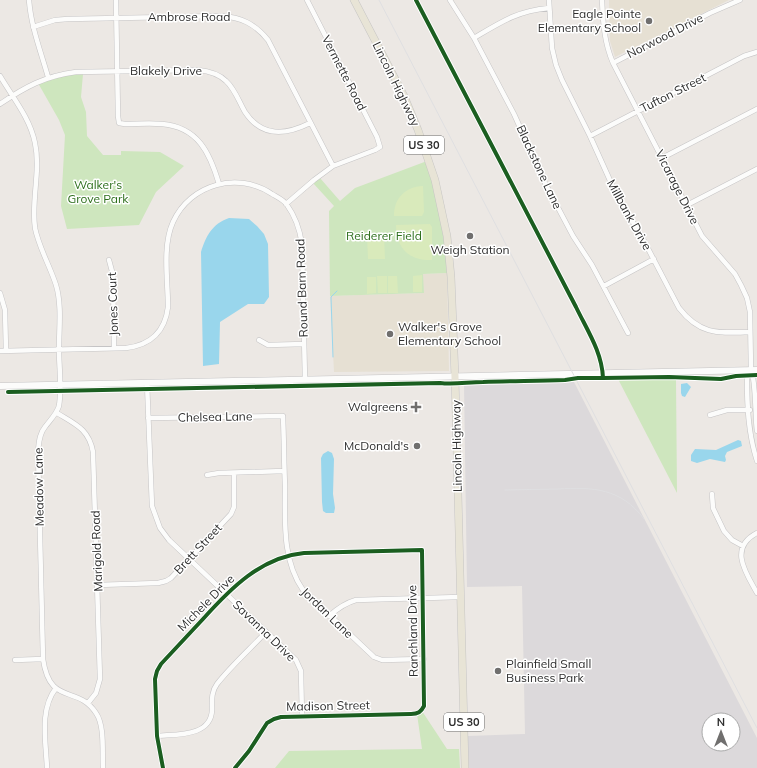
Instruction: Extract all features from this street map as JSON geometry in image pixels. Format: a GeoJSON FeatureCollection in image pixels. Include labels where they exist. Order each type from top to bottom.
{"type":"FeatureCollection","features":[{"type":"Feature","properties":{"kind":"main road","name":"Lincoln Highway"},"geometry":{"type":"LineString","coordinates":[[354,0],[404,96],[418,130],[435,180],[443,214],[449,255],[455,377],[465,768]]}},
{"type":"Feature","properties":{"kind":"street"},"geometry":{"type":"LineString","coordinates":[[29,0],[33,27],[48,77]]}},
{"type":"Feature","properties":{"kind":"street"},"geometry":{"type":"LineString","coordinates":[[116,0],[119,123],[162,124],[174,126],[184,130],[202,144],[208,153],[213,164],[218,184]]}},
{"type":"Feature","properties":{"kind":"street","name":"Vermette Road"},"geometry":{"type":"LineString","coordinates":[[307,0],[377,137],[380,147],[333,166]]}},
{"type":"Feature","properties":{"kind":"street","name":"Blackstone Lane"},"geometry":{"type":"LineString","coordinates":[[450,0],[474,38],[514,114],[548,189],[573,236],[604,286],[628,333]]}},
{"type":"Feature","properties":{"kind":"street","name":"Millbank Drive"},"geometry":{"type":"LineString","coordinates":[[549,0],[550,33],[556,65],[566,91],[590,136],[617,196],[642,237],[679,308],[687,318],[706,330],[716,333],[749,332]]}},
{"type":"Feature","properties":{"kind":"street","name":"Vicarage Drive"},"geometry":{"type":"LineString","coordinates":[[602,0],[604,36],[607,49],[613,63],[702,236],[735,274],[747,298],[750,312],[749,332],[754,370],[757,431]]}},
{"type":"Feature","properties":{"kind":"street","name":"Norwood Drive"},"geometry":{"type":"LineString","coordinates":[[613,63],[710,13],[740,0]]}},
{"type":"Feature","properties":{"kind":"street"},"geometry":{"type":"LineString","coordinates":[[474,38],[512,16],[534,9],[549,8]]}},
{"type":"Feature","properties":{"kind":"street","name":"Ambrose Road"},"geometry":{"type":"LineString","coordinates":[[33,27],[55,20],[68,19],[221,16],[231,16],[242,19],[260,30],[268,40],[333,166]]}},
{"type":"Feature","properties":{"kind":"street","name":"Tufton Street"},"geometry":{"type":"LineString","coordinates":[[590,136],[744,56],[757,52]]}},
{"type":"Feature","properties":{"kind":"street","name":"Blakely Drive"},"geometry":{"type":"LineString","coordinates":[[0,104],[25,88],[48,77],[76,72],[198,70],[209,71],[226,81],[232,88],[245,112],[251,120],[260,127],[270,131],[290,132],[310,123]]}},
{"type":"Feature","properties":{"kind":"street"},"geometry":{"type":"LineString","coordinates":[[0,76],[31,129],[35,144],[37,160],[34,213],[35,228],[38,241],[56,287],[59,304],[60,385],[59,406],[57,413]]}},
{"type":"Feature","properties":{"kind":"street"},"geometry":{"type":"LineString","coordinates":[[662,158],[757,109]]}},
{"type":"Feature","properties":{"kind":"street"},"geometry":{"type":"LineString","coordinates":[[286,204],[333,166]]}},
{"type":"Feature","properties":{"kind":"street"},"geometry":{"type":"LineString","coordinates":[[687,205],[757,169]]}},
{"type":"Feature","properties":{"kind":"street","name":"Round Barn Road"},"geometry":{"type":"LineString","coordinates":[[0,351],[132,348],[150,341],[158,334],[167,316],[167,246],[172,223],[186,202],[196,194],[206,188],[218,184],[234,182],[257,186],[267,190],[286,204],[296,222],[302,244],[305,380]]}},
{"type":"Feature","properties":{"kind":"street"},"geometry":{"type":"LineString","coordinates":[[604,286],[654,259]]}},
{"type":"Feature","properties":{"kind":"street","name":"Jones Court"},"geometry":{"type":"LineString","coordinates":[[109,260],[113,275],[114,348]]}},
{"type":"Feature","properties":{"kind":"street"},"geometry":{"type":"LineString","coordinates":[[0,293],[5,310],[6,351]]}},
{"type":"Feature","properties":{"kind":"street"},"geometry":{"type":"LineString","coordinates":[[259,340],[268,345],[304,344]]}},
{"type":"Feature","properties":{"kind":"street"},"geometry":{"type":"LineString","coordinates":[[0,386],[754,370]]}},
{"type":"Feature","properties":{"kind":"street","name":"Vicarage Drive"},"geometry":{"type":"LineString","coordinates":[[754,370],[747,376],[747,410],[757,461]]}},
{"type":"Feature","properties":{"kind":"street","name":"Savanna Drive"},"geometry":{"type":"LineString","coordinates":[[147,383],[152,501],[155,517],[160,528],[169,540],[299,665],[301,671],[302,717]]}},
{"type":"Feature","properties":{"kind":"street"},"geometry":{"type":"LineString","coordinates":[[710,415],[727,410],[756,410]]}},
{"type":"Feature","properties":{"kind":"street","name":"Marigold Road"},"geometry":{"type":"LineString","coordinates":[[57,413],[83,429],[92,442],[98,584],[100,679],[96,693],[88,703]]}},
{"type":"Feature","properties":{"kind":"street","name":"Meadow Lane"},"geometry":{"type":"LineString","coordinates":[[57,413],[44,428],[39,440],[38,451],[43,659],[45,672],[49,681],[56,688],[65,694],[88,703]]}},
{"type":"Feature","properties":{"kind":"street","name":"Chelsea Lane"},"geometry":{"type":"LineString","coordinates":[[148,418],[283,416]]}},
{"type":"Feature","properties":{"kind":"street","name":"Jordan Lane"},"geometry":{"type":"LineString","coordinates":[[283,416],[286,540],[288,555],[297,582],[329,616],[374,657],[382,660],[424,659]]}},
{"type":"Feature","properties":{"kind":"street"},"geometry":{"type":"LineString","coordinates":[[207,475],[284,471]]}},
{"type":"Feature","properties":{"kind":"street","name":"Brett Street"},"geometry":{"type":"LineString","coordinates":[[98,584],[158,583],[171,578],[231,514],[234,507],[234,473]]}},
{"type":"Feature","properties":{"kind":"street"},"geometry":{"type":"LineString","coordinates":[[712,494],[713,508],[724,531],[732,540],[743,546]]}},
{"type":"Feature","properties":{"kind":"street"},"geometry":{"type":"LineString","coordinates":[[757,533],[749,538],[743,546],[741,555],[742,564],[757,593]]}},
{"type":"Feature","properties":{"kind":"street","name":"Michele Drive"},"geometry":{"type":"LineString","coordinates":[[163,768],[157,736],[155,679],[157,671],[161,664],[233,587],[260,568],[288,555],[304,553],[422,550]]}},
{"type":"Feature","properties":{"kind":"street","name":"Ranchland Drive"},"geometry":{"type":"LineString","coordinates":[[422,550],[424,659],[424,706],[422,711]]}},
{"type":"Feature","properties":{"kind":"street"},"geometry":{"type":"LineString","coordinates":[[329,616],[338,607],[356,600],[460,597]]}},
{"type":"Feature","properties":{"kind":"street"},"geometry":{"type":"LineString","coordinates":[[157,736],[190,733],[198,731],[205,726],[210,720],[212,712],[212,699],[216,684],[266,632]]}},
{"type":"Feature","properties":{"kind":"street"},"geometry":{"type":"LineString","coordinates":[[16,660],[43,659]]}},
{"type":"Feature","properties":{"kind":"street"},"geometry":{"type":"LineString","coordinates":[[47,768],[45,712],[48,701],[56,688]]}},
{"type":"Feature","properties":{"kind":"street"},"geometry":{"type":"LineString","coordinates":[[88,703],[97,714],[101,725],[103,768]]}},
{"type":"Feature","properties":{"kind":"street","name":"Madison Street"},"geometry":{"type":"LineString","coordinates":[[235,768],[249,751],[267,724],[274,719],[281,717],[417,714],[422,711]]}},
{"type":"Feature","properties":{"kind":"shaded area","name":"Eagle Pointe Elementary School"},"geometry":{"type":"Polygon","coordinates":[[[609,0],[729,0],[615,57],[610,41],[609,0]]]}},
{"type":"Feature","properties":{"kind":"shaded area","name":"Walker's Grove Elementary School"},"geometry":{"type":"Polygon","coordinates":[[[447,273],[449,371],[334,372],[330,296],[423,293],[423,274],[447,273]]]}},
{"type":"Feature","properties":{"kind":"shaded area"},"geometry":{"type":"Polygon","coordinates":[[[574,382],[757,738],[757,768],[468,768],[468,736],[525,734],[522,586],[467,587],[464,385],[574,382]]]}},
{"type":"Feature","properties":{"kind":"green space","name":"Walker's Grove Park"},"geometry":{"type":"Polygon","coordinates":[[[83,74],[81,97],[86,112],[87,136],[103,155],[121,155],[121,151],[160,152],[184,166],[156,192],[139,225],[67,229],[61,206],[65,135],[59,120],[38,83],[69,75],[83,74]]]}},
{"type":"Feature","properties":{"kind":"green space","name":"Reiderer Field"},"geometry":{"type":"Polygon","coordinates":[[[427,161],[445,245],[447,273],[423,274],[424,293],[330,296],[329,211],[334,206],[313,183],[320,178],[340,201],[355,188],[427,161]]]}},
{"type":"Feature","properties":{"kind":"green space"},"geometry":{"type":"Polygon","coordinates":[[[423,186],[424,212],[422,216],[394,216],[398,199],[406,191],[423,186]]]}},
{"type":"Feature","properties":{"kind":"green space"},"geometry":{"type":"Polygon","coordinates":[[[430,224],[432,227],[432,260],[417,258],[405,252],[398,240],[396,225],[430,224]]]}},
{"type":"Feature","properties":{"kind":"green space"},"geometry":{"type":"Polygon","coordinates":[[[367,236],[384,236],[385,259],[368,259],[367,236]]]}},
{"type":"Feature","properties":{"kind":"green space"},"geometry":{"type":"Polygon","coordinates":[[[422,275],[422,292],[413,292],[413,276],[422,275]]]}},
{"type":"Feature","properties":{"kind":"green space"},"geometry":{"type":"Polygon","coordinates":[[[377,276],[387,276],[387,293],[378,293],[377,276]]]}},
{"type":"Feature","properties":{"kind":"green space"},"geometry":{"type":"Polygon","coordinates":[[[388,276],[397,276],[398,293],[388,293],[388,276]]]}},
{"type":"Feature","properties":{"kind":"green space"},"geometry":{"type":"Polygon","coordinates":[[[367,277],[376,277],[376,293],[367,294],[367,277]]]}},
{"type":"Feature","properties":{"kind":"green space"},"geometry":{"type":"Polygon","coordinates":[[[618,379],[676,380],[677,493],[618,379]]]}},
{"type":"Feature","properties":{"kind":"green space"},"geometry":{"type":"Polygon","coordinates":[[[422,711],[447,749],[459,749],[460,768],[275,768],[289,751],[422,749],[417,714],[422,711]]]}},
{"type":"Feature","properties":{"kind":"water"},"geometry":{"type":"Polygon","coordinates":[[[229,218],[249,219],[264,234],[268,244],[269,297],[264,304],[248,304],[220,322],[219,364],[203,366],[201,252],[210,231],[218,224],[229,218]]]}},
{"type":"Feature","properties":{"kind":"water"},"geometry":{"type":"Polygon","coordinates":[[[687,383],[691,387],[685,397],[682,396],[681,393],[681,384],[687,383]]]}},
{"type":"Feature","properties":{"kind":"water"},"geometry":{"type":"Polygon","coordinates":[[[738,440],[741,441],[742,446],[727,452],[725,462],[710,459],[697,463],[691,461],[691,455],[695,449],[716,450],[738,440]]]}},
{"type":"Feature","properties":{"kind":"water"},"geometry":{"type":"Polygon","coordinates":[[[328,451],[332,453],[334,459],[334,513],[326,513],[323,511],[322,502],[321,458],[323,454],[328,451]]]}},
{"type":"Feature","properties":{"kind":"waterway"},"geometry":{"type":"LineString","coordinates":[[333,357],[331,297],[337,291]]}},
{"type":"Feature","properties":{"kind":"railway"},"geometry":{"type":"LineString","coordinates":[[379,0],[757,728]]}},
{"type":"Feature","properties":{"kind":"railway"},"geometry":{"type":"LineString","coordinates":[[505,490],[595,489],[616,495],[626,501],[644,519]]}},
{"type":"Feature","properties":{"kind":"cycle path"},"geometry":{"type":"LineString","coordinates":[[416,0],[589,333],[600,359],[603,378],[669,377],[721,379],[736,376],[757,375]]}},
{"type":"Feature","properties":{"kind":"cycle path"},"geometry":{"type":"LineString","coordinates":[[8,392],[451,384],[603,378]]}},
{"type":"Feature","properties":{"kind":"cycle path"},"geometry":{"type":"LineString","coordinates":[[163,768],[157,736],[155,679],[157,671],[161,664],[235,586],[260,568],[288,556],[304,553],[422,550],[424,706],[422,710],[413,714],[281,717],[274,719],[267,723],[249,751],[235,768]]}},
{"type":"Feature","properties":{"kind":"place","name":"Eagle Pointe Elementary School"},"geometry":{"type":"Point","coordinates":[649,21]}},
{"type":"Feature","properties":{"kind":"place","name":"Weigh Station"},"geometry":{"type":"Point","coordinates":[470,236]}},
{"type":"Feature","properties":{"kind":"place","name":"Walker's Grove Elementary School"},"geometry":{"type":"Point","coordinates":[390,334]}},
{"type":"Feature","properties":{"kind":"place","name":"Walgreens"},"geometry":{"type":"Point","coordinates":[416,407]}},
{"type":"Feature","properties":{"kind":"place","name":"McDonald's"},"geometry":{"type":"Point","coordinates":[417,446]}},
{"type":"Feature","properties":{"kind":"place","name":"Plainfield Small Business Park"},"geometry":{"type":"Point","coordinates":[498,671]}}]}
